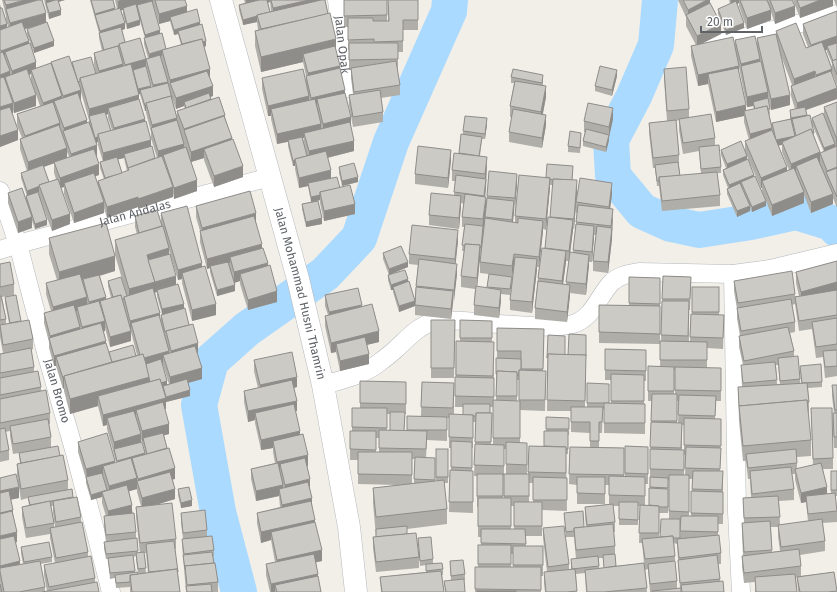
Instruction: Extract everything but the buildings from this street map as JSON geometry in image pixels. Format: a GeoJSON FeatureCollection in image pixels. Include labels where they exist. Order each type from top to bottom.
{"type":"FeatureCollection","features":[{"type":"Feature","properties":{"kind":"street","name":"Jalan Mohammad Husni Thamrin"},"geometry":{"type":"LineString","coordinates":[[222,0],[298,279],[323,385],[349,527],[356,592]]}},
{"type":"Feature","properties":{"kind":"street","name":"Jalan Opak"},"geometry":{"type":"LineString","coordinates":[[337,0],[347,88]]}},
{"type":"Feature","properties":{"kind":"street"},"geometry":{"type":"LineString","coordinates":[[701,48],[837,14]]}},
{"type":"Feature","properties":{"kind":"street","name":"Jalan Andalas"},"geometry":{"type":"LineString","coordinates":[[0,250],[270,177]]}},
{"type":"Feature","properties":{"kind":"street","name":"Jalan Bromo"},"geometry":{"type":"LineString","coordinates":[[0,191],[18,244],[111,592]]}},
{"type":"Feature","properties":{"kind":"street"},"geometry":{"type":"LineString","coordinates":[[323,385],[352,377],[363,372],[385,358],[423,326],[432,322],[455,321],[545,327],[573,324],[582,320],[588,315],[612,283],[626,274],[639,272],[733,274],[770,270],[836,253]]}},
{"type":"Feature","properties":{"kind":"street"},"geometry":{"type":"LineString","coordinates":[[733,274],[737,512],[741,592]]}},
{"type":"Feature","properties":{"kind":"waterway"},"geometry":{"type":"LineString","coordinates":[[239,592],[218,512],[199,405],[211,361],[247,329],[325,274],[359,238],[391,142],[449,11],[450,0]]}},
{"type":"Feature","properties":{"kind":"waterway"},"geometry":{"type":"LineString","coordinates":[[660,0],[656,45],[634,96],[611,140],[613,176],[642,211],[671,224],[699,230],[751,222],[796,212],[832,223],[837,229]]}}]}
